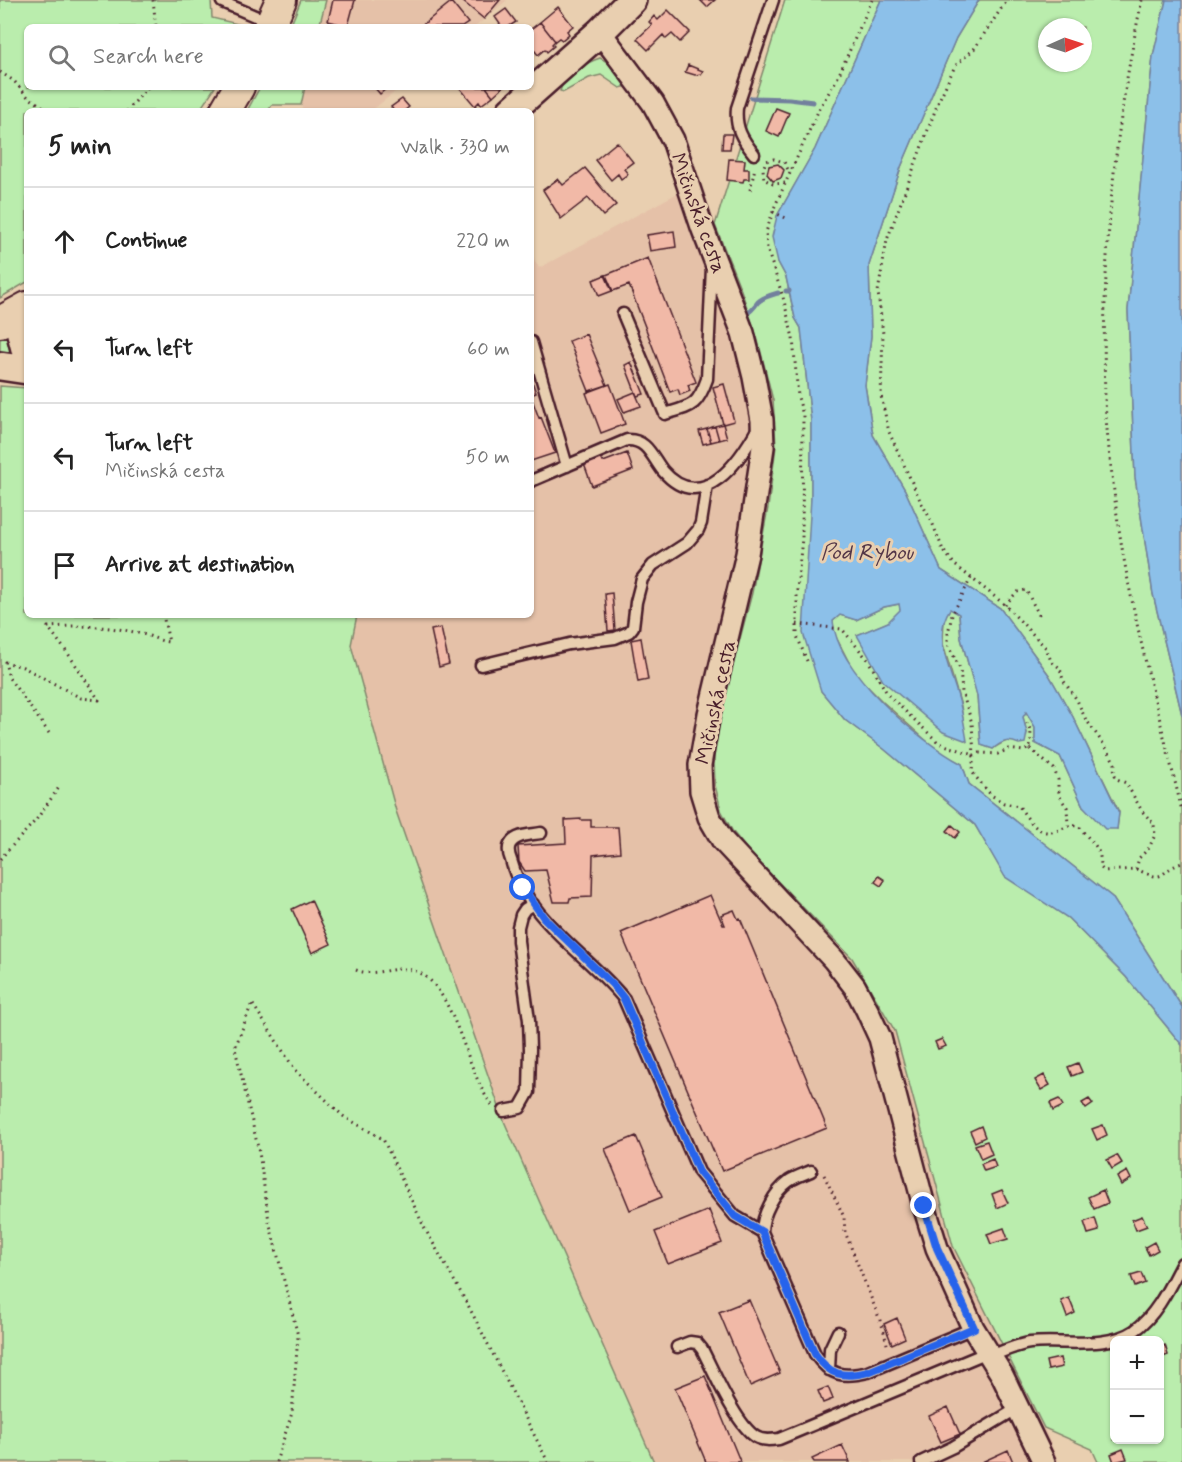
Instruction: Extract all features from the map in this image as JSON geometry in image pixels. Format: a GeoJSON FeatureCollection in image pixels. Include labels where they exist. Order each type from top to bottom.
{"type":"FeatureCollection","features":[{"type":"Feature","properties":{"kind":"main road"},"geometry":{"type":"LineString","coordinates":[[227,108],[237,90]]}},
{"type":"Feature","properties":{"kind":"street"},"geometry":{"type":"LineString","coordinates":[[514,108],[600,32],[632,0]]}},
{"type":"Feature","properties":{"kind":"street","name":"Mičinská cesta"},"geometry":{"type":"LineString","coordinates":[[600,32],[653,103],[673,140],[743,333],[762,420],[763,447],[747,554],[704,737],[700,765],[701,791],[709,817],[723,841],[834,960],[855,987],[867,1010],[880,1038],[937,1248],[974,1328],[990,1354],[1044,1462]]}},
{"type":"Feature","properties":{"kind":"street"},"geometry":{"type":"LineString","coordinates":[[14,314],[24,347]]}},
{"type":"Feature","properties":{"kind":"street"},"geometry":{"type":"LineString","coordinates":[[0,366],[24,370]]}},
{"type":"Feature","properties":{"kind":"lane"},"geometry":{"type":"LineString","coordinates":[[754,154],[740,136],[736,119],[737,108],[773,0]]}},
{"type":"Feature","properties":{"kind":"lane"},"geometry":{"type":"LineString","coordinates":[[222,2],[274,17]]}},
{"type":"Feature","properties":{"kind":"lane"},"geometry":{"type":"LineString","coordinates":[[623,314],[665,414],[693,406],[702,395],[707,379],[712,252]]}},
{"type":"Feature","properties":{"kind":"lane"},"geometry":{"type":"LineString","coordinates":[[534,352],[567,466]]}},
{"type":"Feature","properties":{"kind":"lane"},"geometry":{"type":"LineString","coordinates":[[534,481],[627,440],[635,440],[644,444],[670,477],[689,486],[707,485],[726,472],[739,459],[762,420]]}},
{"type":"Feature","properties":{"kind":"lane"},"geometry":{"type":"LineString","coordinates":[[481,665],[569,644],[615,638],[629,632],[633,627],[642,579],[653,565],[687,543],[698,530],[707,485]]}},
{"type":"Feature","properties":{"kind":"lane"},"geometry":{"type":"LineString","coordinates":[[542,833],[519,837],[511,843],[508,851],[513,867],[533,904],[624,999],[699,1172],[735,1216],[762,1232]]}},
{"type":"Feature","properties":{"kind":"lane"},"geometry":{"type":"LineString","coordinates":[[504,1111],[520,1108],[529,1092],[531,1079],[530,1020],[518,934],[521,915],[533,904]]}},
{"type":"Feature","properties":{"kind":"lane"},"geometry":{"type":"LineString","coordinates":[[811,1171],[789,1181],[777,1194],[762,1222],[762,1232],[815,1354],[824,1366],[842,1375],[854,1376],[974,1328]]}},
{"type":"Feature","properties":{"kind":"lane"},"geometry":{"type":"LineString","coordinates":[[677,1347],[690,1342],[697,1343],[730,1403],[747,1428],[756,1437],[767,1440],[779,1438],[990,1354],[1029,1343],[1097,1341],[1133,1332],[1146,1321],[1182,1263]]}},
{"type":"Feature","properties":{"kind":"lane"},"geometry":{"type":"LineString","coordinates":[[829,1370],[830,1349],[838,1332]]}},
{"type":"Feature","properties":{"kind":"lane"},"geometry":{"type":"LineString","coordinates":[[921,1462],[953,1447],[1018,1408]]}},
{"type":"Feature","properties":{"kind":"path"},"geometry":{"type":"LineString","coordinates":[[153,0],[156,24]]}},
{"type":"Feature","properties":{"kind":"path"},"geometry":{"type":"LineString","coordinates":[[807,661],[797,636],[797,590],[802,538],[803,415],[798,397],[793,338],[783,297],[767,249],[766,232],[785,183],[820,107],[837,80],[872,0]]}},
{"type":"Feature","properties":{"kind":"path"},"geometry":{"type":"LineString","coordinates":[[1007,0],[974,49],[955,66],[939,100],[887,240],[878,292],[883,334],[881,396],[890,432],[943,550],[955,566],[1005,605],[1046,648],[1051,661],[1060,668],[1063,680],[1077,700],[1085,718],[1109,752],[1115,764],[1114,773],[1117,779],[1126,783],[1142,811],[1154,824],[1155,835],[1149,848],[1139,858],[1136,869]]}},
{"type":"Feature","properties":{"kind":"path"},"geometry":{"type":"LineString","coordinates":[[1142,0],[1118,139],[1108,240],[1105,399],[1115,502],[1129,582],[1182,811]]}},
{"type":"Feature","properties":{"kind":"path"},"geometry":{"type":"LineString","coordinates":[[0,72],[14,81],[28,97],[45,108]]}},
{"type":"Feature","properties":{"kind":"path"},"geometry":{"type":"LineString","coordinates":[[130,108],[145,90]]}},
{"type":"Feature","properties":{"kind":"path"},"geometry":{"type":"LineString","coordinates":[[750,190],[755,166],[754,154]]}},
{"type":"Feature","properties":{"kind":"path"},"geometry":{"type":"LineString","coordinates":[[785,183],[773,184],[764,179],[763,170],[766,161],[774,159],[784,162],[790,173]]}},
{"type":"Feature","properties":{"kind":"path"},"geometry":{"type":"LineString","coordinates":[[773,212],[786,218]]}},
{"type":"Feature","properties":{"kind":"path"},"geometry":{"type":"LineString","coordinates":[[971,578],[954,612],[948,633],[948,644],[960,669],[962,692],[972,726],[974,748],[972,771],[975,776],[992,795],[1004,803],[1018,806],[1031,824],[1047,832],[1056,831],[1068,825],[1079,826],[1101,854],[1101,868],[1104,871],[1136,869],[1157,877],[1182,863]]}},
{"type":"Feature","properties":{"kind":"path"},"geometry":{"type":"LineString","coordinates":[[1005,605],[1017,592],[1026,590],[1041,619]]}},
{"type":"Feature","properties":{"kind":"path"},"geometry":{"type":"LineString","coordinates":[[49,733],[9,678],[5,662],[23,667],[81,698],[99,699],[48,627],[77,625],[112,629],[143,634],[158,641],[169,642],[164,618]]}},
{"type":"Feature","properties":{"kind":"path"},"geometry":{"type":"LineString","coordinates":[[797,624],[842,629],[868,660],[888,695],[939,742],[974,755],[998,754],[1009,749],[1023,751],[1030,748]]}},
{"type":"Feature","properties":{"kind":"path"},"geometry":{"type":"LineString","coordinates":[[1027,723],[1030,731],[1030,748],[1054,769],[1060,799],[1067,807],[1068,825]]}},
{"type":"Feature","properties":{"kind":"path"},"geometry":{"type":"LineString","coordinates":[[0,859],[36,820],[60,786]]}},
{"type":"Feature","properties":{"kind":"path"},"geometry":{"type":"LineString","coordinates":[[356,970],[372,974],[402,968],[425,976],[444,999],[488,1100],[493,1106],[504,1111]]}},
{"type":"Feature","properties":{"kind":"path"},"geometry":{"type":"LineString","coordinates":[[276,1462],[292,1413],[298,1336],[269,1221],[259,1152],[235,1047],[252,1003],[295,1071],[343,1116],[383,1139],[424,1227],[469,1307],[548,1462]]}},
{"type":"Feature","properties":{"kind":"path"},"geometry":{"type":"LineString","coordinates":[[811,1171],[824,1174],[844,1217],[845,1232],[883,1328],[893,1361]]}},
{"type":"Feature","properties":{"kind":"path"},"geometry":{"type":"LineString","coordinates":[[838,1227],[844,1224]]}},
{"type":"Feature","properties":{"kind":"shaded area"},"geometry":{"type":"Polygon","coordinates":[[[326,0],[507,0],[479,24],[320,24],[326,0]]]}},
{"type":"Feature","properties":{"kind":"shaded area"},"geometry":{"type":"Polygon","coordinates":[[[304,90],[397,90],[375,108],[302,108],[304,90]]]}},
{"type":"Feature","properties":{"kind":"shaded area"},"geometry":{"type":"Polygon","coordinates":[[[698,182],[757,337],[773,400],[776,446],[768,508],[752,593],[717,726],[714,758],[715,785],[721,810],[733,832],[750,853],[852,958],[895,1031],[953,1246],[1059,1462],[654,1462],[504,1121],[396,811],[351,645],[356,618],[534,618],[534,259],[539,268],[698,182]]]}},
{"type":"Feature","properties":{"kind":"green space"},"geometry":{"type":"Polygon","coordinates":[[[0,0],[211,0],[212,18],[237,24],[24,24],[24,90],[213,90],[201,108],[24,108],[24,284],[0,298],[0,0]]]}},
{"type":"Feature","properties":{"kind":"green space"},"geometry":{"type":"Polygon","coordinates":[[[301,0],[326,0],[320,24],[291,24],[301,0]]]}},
{"type":"Feature","properties":{"kind":"green space"},"geometry":{"type":"Polygon","coordinates":[[[785,0],[881,0],[815,149],[777,216],[778,262],[786,277],[795,318],[801,328],[811,421],[811,498],[821,691],[845,720],[884,749],[975,825],[1005,876],[1068,918],[1126,977],[1182,1045],[1182,1462],[1098,1462],[1092,1449],[1044,1428],[953,1246],[895,1031],[852,958],[750,853],[733,832],[721,810],[715,785],[714,758],[717,726],[752,593],[768,508],[776,446],[773,400],[757,337],[715,225],[785,0]]]}},
{"type":"Feature","properties":{"kind":"green space"},"geometry":{"type":"Polygon","coordinates":[[[979,0],[1166,0],[1153,56],[1128,310],[1135,477],[1153,594],[1182,715],[1182,1007],[1112,897],[969,784],[962,764],[939,752],[855,674],[834,633],[833,621],[840,615],[856,620],[884,607],[899,604],[901,610],[889,622],[857,635],[966,741],[961,706],[943,644],[944,618],[950,608],[959,614],[961,638],[977,696],[981,745],[993,749],[1027,733],[1023,717],[1026,711],[1035,727],[1035,743],[1060,756],[1083,806],[1117,829],[1119,812],[1073,717],[1049,675],[1000,608],[941,570],[905,490],[873,435],[865,385],[871,336],[869,265],[901,167],[956,38],[979,0]]]}},
{"type":"Feature","properties":{"kind":"green space"},"geometry":{"type":"Polygon","coordinates":[[[600,58],[619,73],[628,86],[620,88],[601,75],[589,78],[564,92],[560,91],[562,85],[576,70],[600,58]]]}},
{"type":"Feature","properties":{"kind":"green space"},"geometry":{"type":"Polygon","coordinates":[[[258,90],[304,90],[301,105],[249,108],[258,90]]]}},
{"type":"Feature","properties":{"kind":"green space"},"geometry":{"type":"Polygon","coordinates":[[[8,336],[15,355],[0,353],[0,339],[8,336]]]}},
{"type":"Feature","properties":{"kind":"green space"},"geometry":{"type":"Polygon","coordinates":[[[0,386],[24,388],[24,618],[356,618],[351,645],[396,811],[504,1121],[654,1462],[0,1462],[0,386]]]}},
{"type":"Feature","properties":{"kind":"water","name":"Pod Rybou"},"geometry":{"type":"Polygon","coordinates":[[[881,0],[979,0],[956,38],[901,167],[869,265],[871,336],[865,385],[873,435],[905,490],[941,570],[1000,608],[1049,675],[1073,717],[1119,813],[1117,829],[1105,829],[1083,806],[1060,756],[1035,743],[1035,727],[1026,712],[1023,717],[1027,733],[1025,743],[1005,742],[993,749],[981,745],[977,696],[961,638],[959,614],[950,609],[945,620],[943,643],[960,704],[967,741],[943,732],[883,681],[857,635],[888,622],[900,610],[899,604],[884,607],[856,620],[840,615],[833,621],[838,641],[864,683],[903,722],[962,764],[969,784],[1112,897],[1182,1007],[1182,1045],[1126,977],[1068,918],[1005,877],[975,825],[884,749],[845,720],[821,691],[803,633],[811,498],[811,421],[801,328],[795,318],[786,277],[778,262],[772,237],[777,216],[815,149],[881,0]]]}},
{"type":"Feature","properties":{"kind":"water"},"geometry":{"type":"Polygon","coordinates":[[[1166,0],[1182,0],[1182,715],[1153,594],[1135,477],[1128,310],[1153,56],[1166,0]]]}},
{"type":"Feature","properties":{"kind":"building"},"geometry":{"type":"Polygon","coordinates":[[[333,0],[355,0],[349,24],[328,21],[333,0]]]}},
{"type":"Feature","properties":{"kind":"building"},"geometry":{"type":"Polygon","coordinates":[[[461,0],[500,0],[484,19],[461,0]]]}},
{"type":"Feature","properties":{"kind":"building"},"geometry":{"type":"Polygon","coordinates":[[[700,0],[715,0],[707,7],[700,0]]]}},
{"type":"Feature","properties":{"kind":"building"},"geometry":{"type":"Polygon","coordinates":[[[451,2],[468,23],[466,24],[424,24],[451,2]]]}},
{"type":"Feature","properties":{"kind":"building"},"geometry":{"type":"Polygon","coordinates":[[[558,7],[573,26],[562,40],[559,38],[555,41],[540,22],[558,7]]]}},
{"type":"Feature","properties":{"kind":"building"},"geometry":{"type":"Polygon","coordinates":[[[506,9],[516,22],[500,24],[495,17],[506,9]]]}},
{"type":"Feature","properties":{"kind":"building"},"geometry":{"type":"Polygon","coordinates":[[[668,10],[690,32],[680,42],[672,34],[666,39],[663,35],[648,50],[637,39],[652,25],[649,22],[654,16],[658,20],[668,10]]]}},
{"type":"Feature","properties":{"kind":"building"},"geometry":{"type":"Polygon","coordinates":[[[540,22],[555,41],[552,44],[554,46],[547,52],[545,49],[538,55],[534,50],[534,27],[540,22]]]}},
{"type":"Feature","properties":{"kind":"building"},"geometry":{"type":"Polygon","coordinates":[[[688,65],[703,71],[695,75],[685,72],[688,65]]]}},
{"type":"Feature","properties":{"kind":"building"},"geometry":{"type":"Polygon","coordinates":[[[462,90],[488,90],[493,96],[481,105],[479,102],[475,106],[462,90]]]}},
{"type":"Feature","properties":{"kind":"building"},"geometry":{"type":"Polygon","coordinates":[[[488,90],[500,90],[493,96],[488,90]]]}},
{"type":"Feature","properties":{"kind":"building"},"geometry":{"type":"Polygon","coordinates":[[[402,99],[409,107],[392,108],[402,99]]]}},
{"type":"Feature","properties":{"kind":"building"},"geometry":{"type":"Polygon","coordinates":[[[776,108],[789,113],[779,137],[766,131],[776,108]]]}},
{"type":"Feature","properties":{"kind":"building"},"geometry":{"type":"Polygon","coordinates":[[[723,134],[732,134],[730,149],[722,149],[723,134]]]}},
{"type":"Feature","properties":{"kind":"building"},"geometry":{"type":"Polygon","coordinates":[[[617,142],[633,162],[624,169],[628,174],[621,179],[618,174],[611,180],[595,160],[617,142]]]}},
{"type":"Feature","properties":{"kind":"building"},"geometry":{"type":"Polygon","coordinates":[[[729,159],[745,160],[744,169],[749,169],[749,179],[744,179],[743,182],[727,180],[729,159]]]}},
{"type":"Feature","properties":{"kind":"building"},"geometry":{"type":"Polygon","coordinates":[[[778,164],[784,170],[781,178],[773,181],[767,174],[769,166],[778,164]]]}},
{"type":"Feature","properties":{"kind":"building"},"geometry":{"type":"Polygon","coordinates":[[[585,168],[616,205],[603,216],[588,198],[561,219],[543,190],[558,179],[563,185],[585,168]]]}},
{"type":"Feature","properties":{"kind":"building"},"geometry":{"type":"Polygon","coordinates":[[[674,231],[676,247],[650,251],[647,235],[674,231]]]}},
{"type":"Feature","properties":{"kind":"building"},"geometry":{"type":"Polygon","coordinates":[[[648,258],[696,382],[688,385],[690,391],[680,395],[678,389],[670,392],[629,285],[613,291],[606,275],[648,258]]]}},
{"type":"Feature","properties":{"kind":"building"},"geometry":{"type":"Polygon","coordinates":[[[605,275],[612,291],[599,296],[593,280],[605,275]]]}},
{"type":"Feature","properties":{"kind":"building"},"geometry":{"type":"Polygon","coordinates":[[[586,334],[607,385],[589,391],[569,341],[586,334]]]}},
{"type":"Feature","properties":{"kind":"building"},"geometry":{"type":"Polygon","coordinates":[[[631,362],[644,394],[637,396],[625,365],[631,362]]]}},
{"type":"Feature","properties":{"kind":"building"},"geometry":{"type":"Polygon","coordinates":[[[610,384],[625,424],[601,433],[586,393],[610,384]]]}},
{"type":"Feature","properties":{"kind":"building"},"geometry":{"type":"Polygon","coordinates":[[[724,384],[734,421],[723,424],[713,387],[724,384]]]}},
{"type":"Feature","properties":{"kind":"building"},"geometry":{"type":"Polygon","coordinates":[[[635,392],[641,406],[624,412],[618,399],[635,392]]]}},
{"type":"Feature","properties":{"kind":"building"},"geometry":{"type":"Polygon","coordinates":[[[534,405],[539,418],[541,417],[555,453],[534,460],[534,405]]]}},
{"type":"Feature","properties":{"kind":"building"},"geometry":{"type":"Polygon","coordinates":[[[723,424],[727,438],[719,440],[715,426],[723,424]]]}},
{"type":"Feature","properties":{"kind":"building"},"geometry":{"type":"Polygon","coordinates":[[[715,426],[719,440],[711,442],[707,429],[715,426]]]}},
{"type":"Feature","properties":{"kind":"building"},"geometry":{"type":"Polygon","coordinates":[[[707,429],[711,442],[703,444],[699,431],[707,429]]]}},
{"type":"Feature","properties":{"kind":"building"},"geometry":{"type":"Polygon","coordinates":[[[627,453],[633,470],[592,486],[584,464],[601,458],[603,462],[627,453]]]}},
{"type":"Feature","properties":{"kind":"building"},"geometry":{"type":"Polygon","coordinates":[[[612,593],[615,630],[608,631],[605,594],[612,593]]]}},
{"type":"Feature","properties":{"kind":"building"},"geometry":{"type":"Polygon","coordinates":[[[441,628],[449,664],[439,667],[431,630],[441,628]]]}},
{"type":"Feature","properties":{"kind":"building"},"geometry":{"type":"Polygon","coordinates":[[[641,638],[648,680],[638,682],[631,640],[641,638]]]}},
{"type":"Feature","properties":{"kind":"building"},"geometry":{"type":"Polygon","coordinates":[[[565,820],[591,820],[591,827],[618,827],[620,852],[593,855],[592,897],[570,898],[569,902],[554,902],[546,870],[525,871],[519,862],[518,846],[566,843],[565,820]]]}},
{"type":"Feature","properties":{"kind":"building"},"geometry":{"type":"Polygon","coordinates":[[[952,825],[960,832],[955,838],[947,831],[952,825]]]}},
{"type":"Feature","properties":{"kind":"building"},"geometry":{"type":"Polygon","coordinates":[[[879,876],[885,880],[881,886],[875,882],[879,876]]]}},
{"type":"Feature","properties":{"kind":"building"},"geometry":{"type":"Polygon","coordinates":[[[710,895],[723,925],[725,925],[721,915],[734,910],[738,919],[740,918],[827,1128],[722,1171],[621,933],[710,895]]]}},
{"type":"Feature","properties":{"kind":"building"},"geometry":{"type":"Polygon","coordinates":[[[311,900],[331,944],[312,953],[292,909],[311,900]]]}},
{"type":"Feature","properties":{"kind":"building"},"geometry":{"type":"Polygon","coordinates":[[[942,1039],[946,1046],[938,1049],[935,1042],[942,1039]]]}},
{"type":"Feature","properties":{"kind":"building"},"geometry":{"type":"Polygon","coordinates":[[[1078,1063],[1082,1072],[1072,1076],[1068,1067],[1078,1063]]]}},
{"type":"Feature","properties":{"kind":"building"},"geometry":{"type":"Polygon","coordinates":[[[1044,1075],[1050,1085],[1041,1090],[1035,1080],[1044,1075]]]}},
{"type":"Feature","properties":{"kind":"building"},"geometry":{"type":"Polygon","coordinates":[[[1059,1099],[1063,1106],[1053,1111],[1050,1103],[1059,1099]]]}},
{"type":"Feature","properties":{"kind":"building"},"geometry":{"type":"Polygon","coordinates":[[[1089,1099],[1093,1104],[1086,1109],[1082,1103],[1089,1099]]]}},
{"type":"Feature","properties":{"kind":"building"},"geometry":{"type":"Polygon","coordinates":[[[1103,1125],[1107,1135],[1097,1140],[1092,1129],[1103,1125]]]}},
{"type":"Feature","properties":{"kind":"building"},"geometry":{"type":"Polygon","coordinates":[[[981,1126],[985,1137],[975,1142],[970,1131],[981,1126]]]}},
{"type":"Feature","properties":{"kind":"building"},"geometry":{"type":"Polygon","coordinates":[[[636,1136],[662,1197],[630,1210],[605,1149],[636,1136]]]}},
{"type":"Feature","properties":{"kind":"building"},"geometry":{"type":"Polygon","coordinates":[[[987,1141],[992,1154],[981,1159],[975,1145],[987,1141]]]}},
{"type":"Feature","properties":{"kind":"building"},"geometry":{"type":"Polygon","coordinates":[[[1117,1155],[1122,1163],[1112,1169],[1107,1160],[1117,1155]]]}},
{"type":"Feature","properties":{"kind":"building"},"geometry":{"type":"Polygon","coordinates":[[[993,1159],[996,1167],[984,1171],[981,1164],[993,1159]]]}},
{"type":"Feature","properties":{"kind":"building"},"geometry":{"type":"Polygon","coordinates":[[[1127,1171],[1131,1179],[1121,1185],[1117,1177],[1127,1171]]]}},
{"type":"Feature","properties":{"kind":"building"},"geometry":{"type":"Polygon","coordinates":[[[1002,1190],[1008,1203],[997,1208],[992,1194],[1002,1190]]]}},
{"type":"Feature","properties":{"kind":"building"},"geometry":{"type":"Polygon","coordinates":[[[1103,1190],[1108,1203],[1094,1209],[1088,1197],[1103,1190]]]}},
{"type":"Feature","properties":{"kind":"building"},"geometry":{"type":"Polygon","coordinates":[[[709,1210],[722,1243],[668,1264],[655,1232],[709,1210]]]}},
{"type":"Feature","properties":{"kind":"building"},"geometry":{"type":"Polygon","coordinates":[[[1142,1216],[1147,1226],[1136,1230],[1132,1220],[1142,1216]]]}},
{"type":"Feature","properties":{"kind":"building"},"geometry":{"type":"Polygon","coordinates":[[[1095,1218],[1099,1231],[1088,1234],[1084,1222],[1095,1218]]]}},
{"type":"Feature","properties":{"kind":"building"},"geometry":{"type":"Polygon","coordinates":[[[1004,1228],[1008,1239],[991,1244],[987,1234],[1004,1228]]]}},
{"type":"Feature","properties":{"kind":"building"},"geometry":{"type":"Polygon","coordinates":[[[1154,1242],[1158,1250],[1149,1255],[1145,1247],[1154,1242]]]}},
{"type":"Feature","properties":{"kind":"building"},"geometry":{"type":"Polygon","coordinates":[[[1141,1273],[1145,1283],[1135,1287],[1131,1276],[1141,1273]]]}},
{"type":"Feature","properties":{"kind":"building"},"geometry":{"type":"Polygon","coordinates":[[[1069,1298],[1075,1313],[1067,1317],[1061,1301],[1069,1298]]]}},
{"type":"Feature","properties":{"kind":"building"},"geometry":{"type":"Polygon","coordinates":[[[749,1300],[780,1373],[750,1386],[719,1312],[749,1300]]]}},
{"type":"Feature","properties":{"kind":"building"},"geometry":{"type":"Polygon","coordinates":[[[897,1318],[905,1338],[892,1344],[884,1324],[897,1318]]]}},
{"type":"Feature","properties":{"kind":"building"},"geometry":{"type":"Polygon","coordinates":[[[1164,1345],[1168,1355],[1164,1356],[1164,1345]]]}},
{"type":"Feature","properties":{"kind":"building"},"geometry":{"type":"Polygon","coordinates":[[[1060,1358],[1062,1367],[1048,1370],[1046,1361],[1060,1358]]]}},
{"type":"Feature","properties":{"kind":"building"},"geometry":{"type":"Polygon","coordinates":[[[705,1376],[740,1461],[706,1462],[675,1388],[705,1376]]]}},
{"type":"Feature","properties":{"kind":"building"},"geometry":{"type":"Polygon","coordinates":[[[828,1387],[833,1399],[823,1403],[818,1391],[828,1387]]]}},
{"type":"Feature","properties":{"kind":"building"},"geometry":{"type":"Polygon","coordinates":[[[948,1407],[960,1434],[941,1442],[929,1416],[948,1407]]]}},
{"type":"Feature","properties":{"kind":"building"},"geometry":{"type":"Polygon","coordinates":[[[842,1445],[850,1462],[814,1462],[812,1459],[842,1445]]]}},
{"type":"Feature","properties":{"kind":"building"},"geometry":{"type":"Polygon","coordinates":[[[1123,1449],[1127,1459],[1114,1462],[1111,1454],[1123,1449]]]}},
{"type":"Feature","properties":{"kind":"building"},"geometry":{"type":"Polygon","coordinates":[[[1008,1450],[1013,1462],[982,1462],[1008,1450]]]}},
{"type":"Feature","properties":{"kind":"waterway"},"geometry":{"type":"LineString","coordinates":[[751,98],[813,102]]}},
{"type":"Feature","properties":{"kind":"waterway"},"geometry":{"type":"LineString","coordinates":[[746,314],[762,299],[778,293]]}},
{"type":"Feature","properties":{"kind":"route"},"geometry":{"type":"LineString","coordinates":[[523,888],[544,918],[613,985],[624,999],[690,1156],[699,1172],[735,1216],[762,1232],[815,1354],[832,1372],[854,1376],[868,1372],[974,1328],[937,1248],[924,1206]]}}]}
